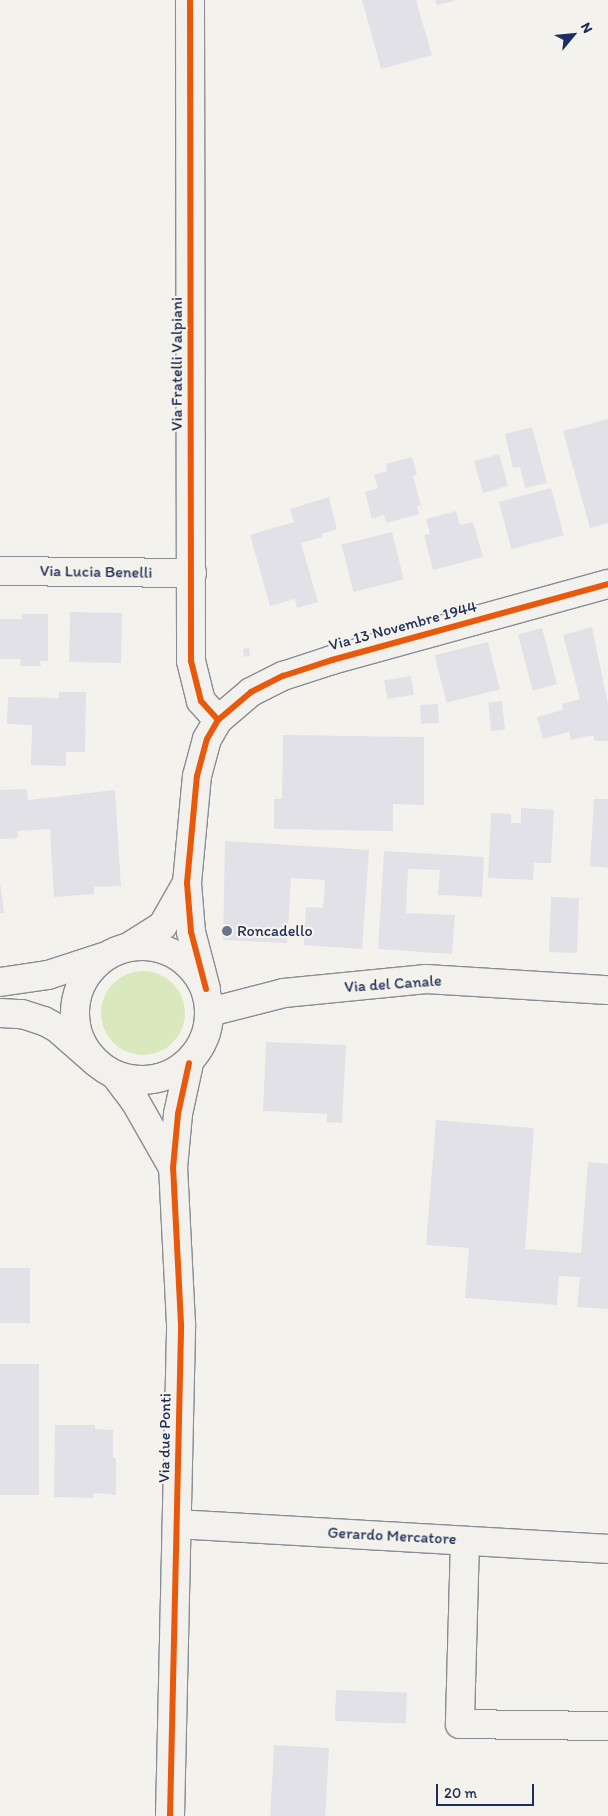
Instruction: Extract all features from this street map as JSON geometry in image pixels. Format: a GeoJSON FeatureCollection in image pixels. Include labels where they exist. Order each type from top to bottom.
{"type":"FeatureCollection","features":[{"type":"Feature","properties":{"kind":"street","name":"Via Fratelli Valpiani"},"geometry":{"type":"LineString","coordinates":[[190,0],[191,661],[201,701],[218,720]]}},
{"type":"Feature","properties":{"kind":"street","name":"Via Lucia Benelli"},"geometry":{"type":"LineString","coordinates":[[0,572],[192,573]]}},
{"type":"Feature","properties":{"kind":"street","name":"Via 13 Novembre 1944"},"geometry":{"type":"LineString","coordinates":[[218,720],[251,692],[283,676],[332,660],[608,584]]}},
{"type":"Feature","properties":{"kind":"street"},"geometry":{"type":"LineString","coordinates":[[0,1013],[22,1014],[44,1021],[57,1028],[107,1070],[135,1081],[154,1080],[173,1074],[189,1063],[200,1048],[208,1031],[208,1001],[191,932],[187,883],[197,776],[208,739],[218,720]]}},
{"type":"Feature","properties":{"kind":"street"},"geometry":{"type":"LineString","coordinates":[[0,982],[48,975],[130,946],[163,925],[187,883]]}},
{"type":"Feature","properties":{"kind":"street"},"geometry":{"type":"LineString","coordinates":[[130,946],[154,946],[176,954],[193,969],[208,1001]]}},
{"type":"Feature","properties":{"kind":"street"},"geometry":{"type":"LineString","coordinates":[[103,957],[89,971],[79,989],[74,1008],[76,1028],[84,1047],[107,1070]]}},
{"type":"Feature","properties":{"kind":"street","name":"Via del Canale"},"geometry":{"type":"LineString","coordinates":[[208,1001],[426,979],[608,990]]}},
{"type":"Feature","properties":{"kind":"street","name":"Via due Ponti"},"geometry":{"type":"LineString","coordinates":[[170,1816],[181,1324],[173,1168],[178,1114],[189,1063]]}},
{"type":"Feature","properties":{"kind":"street","name":"Via due Ponti"},"geometry":{"type":"LineString","coordinates":[[107,1070],[135,1101],[173,1168]]}},
{"type":"Feature","properties":{"kind":"street","name":"Gerardo Mercatore"},"geometry":{"type":"LineString","coordinates":[[177,1524],[608,1548]]}},
{"type":"Feature","properties":{"kind":"street"},"geometry":{"type":"LineString","coordinates":[[466,1541],[460,1724],[608,1726]]}},
{"type":"Feature","properties":{"kind":"green space"},"geometry":{"type":"Polygon","coordinates":[[[143,971],[159,974],[173,983],[182,997],[185,1013],[182,1029],[173,1043],[159,1052],[143,1055],[127,1052],[113,1043],[104,1029],[101,1013],[104,997],[113,983],[127,974],[143,971]]]}},
{"type":"Feature","properties":{"kind":"building"},"geometry":{"type":"Polygon","coordinates":[[[362,0],[416,0],[432,55],[381,69],[362,0]]]}},
{"type":"Feature","properties":{"kind":"building"},"geometry":{"type":"Polygon","coordinates":[[[435,0],[454,0],[454,1],[437,5],[435,0]]]}},
{"type":"Feature","properties":{"kind":"building"},"geometry":{"type":"Polygon","coordinates":[[[608,419],[608,523],[590,528],[563,431],[608,419]]]}},
{"type":"Feature","properties":{"kind":"building"},"geometry":{"type":"Polygon","coordinates":[[[532,427],[547,483],[525,488],[520,467],[513,468],[505,434],[532,427]]]}},
{"type":"Feature","properties":{"kind":"building"},"geometry":{"type":"Polygon","coordinates":[[[499,454],[508,486],[483,493],[474,461],[499,454]]]}},
{"type":"Feature","properties":{"kind":"building"},"geometry":{"type":"Polygon","coordinates":[[[412,457],[417,475],[413,476],[421,505],[417,506],[419,514],[386,523],[384,515],[372,519],[365,492],[378,488],[374,475],[387,471],[386,464],[412,457]]]}},
{"type":"Feature","properties":{"kind":"building"},"geometry":{"type":"Polygon","coordinates":[[[551,488],[564,535],[512,549],[499,502],[551,488]]]}},
{"type":"Feature","properties":{"kind":"building"},"geometry":{"type":"Polygon","coordinates":[[[329,497],[337,529],[321,534],[322,537],[301,543],[318,602],[297,608],[295,599],[270,606],[250,535],[294,522],[290,509],[329,497]]]}},
{"type":"Feature","properties":{"kind":"building"},"geometry":{"type":"Polygon","coordinates":[[[456,511],[460,525],[473,522],[483,557],[433,570],[424,535],[430,534],[426,519],[456,511]]]}},
{"type":"Feature","properties":{"kind":"building"},"geometry":{"type":"Polygon","coordinates":[[[392,532],[404,580],[353,592],[342,545],[392,532]]]}},
{"type":"Feature","properties":{"kind":"building"},"geometry":{"type":"Polygon","coordinates":[[[70,612],[122,613],[121,663],[69,662],[70,612]]]}},
{"type":"Feature","properties":{"kind":"building"},"geometry":{"type":"Polygon","coordinates":[[[22,614],[48,614],[48,661],[40,661],[41,666],[20,666],[21,659],[0,659],[0,619],[22,619],[22,614]]]}},
{"type":"Feature","properties":{"kind":"building"},"geometry":{"type":"Polygon","coordinates":[[[592,627],[608,704],[608,741],[595,741],[593,735],[571,740],[569,732],[543,739],[537,717],[563,710],[562,704],[580,699],[563,635],[592,627]]]}},
{"type":"Feature","properties":{"kind":"building"},"geometry":{"type":"Polygon","coordinates":[[[542,628],[557,684],[533,690],[518,634],[542,628]]]}},
{"type":"Feature","properties":{"kind":"building"},"geometry":{"type":"Polygon","coordinates":[[[488,642],[500,690],[446,703],[435,655],[488,642]]]}},
{"type":"Feature","properties":{"kind":"building"},"geometry":{"type":"Polygon","coordinates":[[[249,648],[250,656],[244,657],[243,649],[249,648]]]}},
{"type":"Feature","properties":{"kind":"building"},"geometry":{"type":"Polygon","coordinates":[[[411,676],[414,695],[387,699],[384,680],[411,676]]]}},
{"type":"Feature","properties":{"kind":"building"},"geometry":{"type":"Polygon","coordinates":[[[59,692],[86,692],[85,752],[66,752],[66,766],[31,765],[32,725],[7,724],[8,697],[59,698],[59,692]]]}},
{"type":"Feature","properties":{"kind":"building"},"geometry":{"type":"Polygon","coordinates":[[[502,701],[505,730],[491,731],[488,702],[502,701]]]}},
{"type":"Feature","properties":{"kind":"building"},"geometry":{"type":"Polygon","coordinates":[[[438,704],[439,723],[421,724],[420,705],[438,704]]]}},
{"type":"Feature","properties":{"kind":"building"},"geometry":{"type":"Polygon","coordinates":[[[283,735],[424,737],[424,805],[393,804],[393,831],[274,829],[274,799],[282,799],[283,735]]]}},
{"type":"Feature","properties":{"kind":"building"},"geometry":{"type":"Polygon","coordinates":[[[27,789],[28,800],[115,790],[121,886],[94,887],[94,894],[54,897],[50,829],[17,831],[18,838],[0,839],[0,790],[27,789]]]}},
{"type":"Feature","properties":{"kind":"building"},"geometry":{"type":"Polygon","coordinates":[[[594,799],[608,799],[608,868],[590,866],[594,799]]]}},
{"type":"Feature","properties":{"kind":"building"},"geometry":{"type":"Polygon","coordinates":[[[521,808],[554,810],[551,863],[534,863],[533,880],[488,878],[491,813],[511,814],[511,823],[521,823],[521,808]]]}},
{"type":"Feature","properties":{"kind":"building"},"geometry":{"type":"Polygon","coordinates":[[[225,841],[369,850],[362,949],[304,945],[306,907],[323,908],[325,880],[291,878],[287,943],[223,940],[225,841]]]}},
{"type":"Feature","properties":{"kind":"building"},"geometry":{"type":"Polygon","coordinates":[[[384,851],[484,857],[482,897],[438,895],[440,870],[408,869],[406,913],[455,915],[452,954],[378,949],[384,851]]]}},
{"type":"Feature","properties":{"kind":"building"},"geometry":{"type":"Polygon","coordinates":[[[0,881],[4,913],[0,913],[0,881]]]}},
{"type":"Feature","properties":{"kind":"building"},"geometry":{"type":"Polygon","coordinates":[[[551,897],[579,898],[577,953],[549,952],[551,897]]]}},
{"type":"Feature","properties":{"kind":"building"},"geometry":{"type":"Polygon","coordinates":[[[266,1042],[346,1045],[342,1123],[327,1122],[327,1114],[263,1111],[266,1042]]]}},
{"type":"Feature","properties":{"kind":"building"},"geometry":{"type":"Polygon","coordinates":[[[436,1120],[534,1128],[525,1249],[581,1253],[588,1162],[608,1164],[608,1309],[577,1307],[580,1277],[559,1276],[557,1305],[465,1298],[469,1248],[426,1245],[436,1120]]]}},
{"type":"Feature","properties":{"kind":"building"},"geometry":{"type":"Polygon","coordinates":[[[0,1268],[30,1268],[30,1323],[0,1323],[0,1268]]]}},
{"type":"Feature","properties":{"kind":"building"},"geometry":{"type":"Polygon","coordinates":[[[0,1364],[39,1364],[39,1495],[0,1495],[0,1364]]]}},
{"type":"Feature","properties":{"kind":"building"},"geometry":{"type":"Polygon","coordinates":[[[55,1425],[95,1425],[95,1429],[113,1430],[113,1458],[116,1458],[116,1495],[94,1493],[93,1498],[54,1497],[55,1425]]]}},
{"type":"Feature","properties":{"kind":"building"},"geometry":{"type":"Polygon","coordinates":[[[336,1690],[407,1692],[406,1723],[335,1721],[336,1690]]]}},
{"type":"Feature","properties":{"kind":"building"},"geometry":{"type":"Polygon","coordinates":[[[274,1745],[329,1748],[325,1816],[270,1816],[274,1745]]]}},
{"type":"Feature","properties":{"kind":"cycle path"},"geometry":{"type":"LineString","coordinates":[[190,0],[191,661],[201,701],[218,720]]}},
{"type":"Feature","properties":{"kind":"cycle path"},"geometry":{"type":"LineString","coordinates":[[206,989],[191,932],[187,883],[197,776],[207,739],[218,720],[251,692],[283,676],[332,660],[608,584]]}},
{"type":"Feature","properties":{"kind":"cycle path"},"geometry":{"type":"LineString","coordinates":[[170,1816],[181,1324],[173,1168],[178,1114],[189,1063]]}},
{"type":"Feature","properties":{"kind":"place","name":"Roncadello"},"geometry":{"type":"Point","coordinates":[227,931]}}]}
